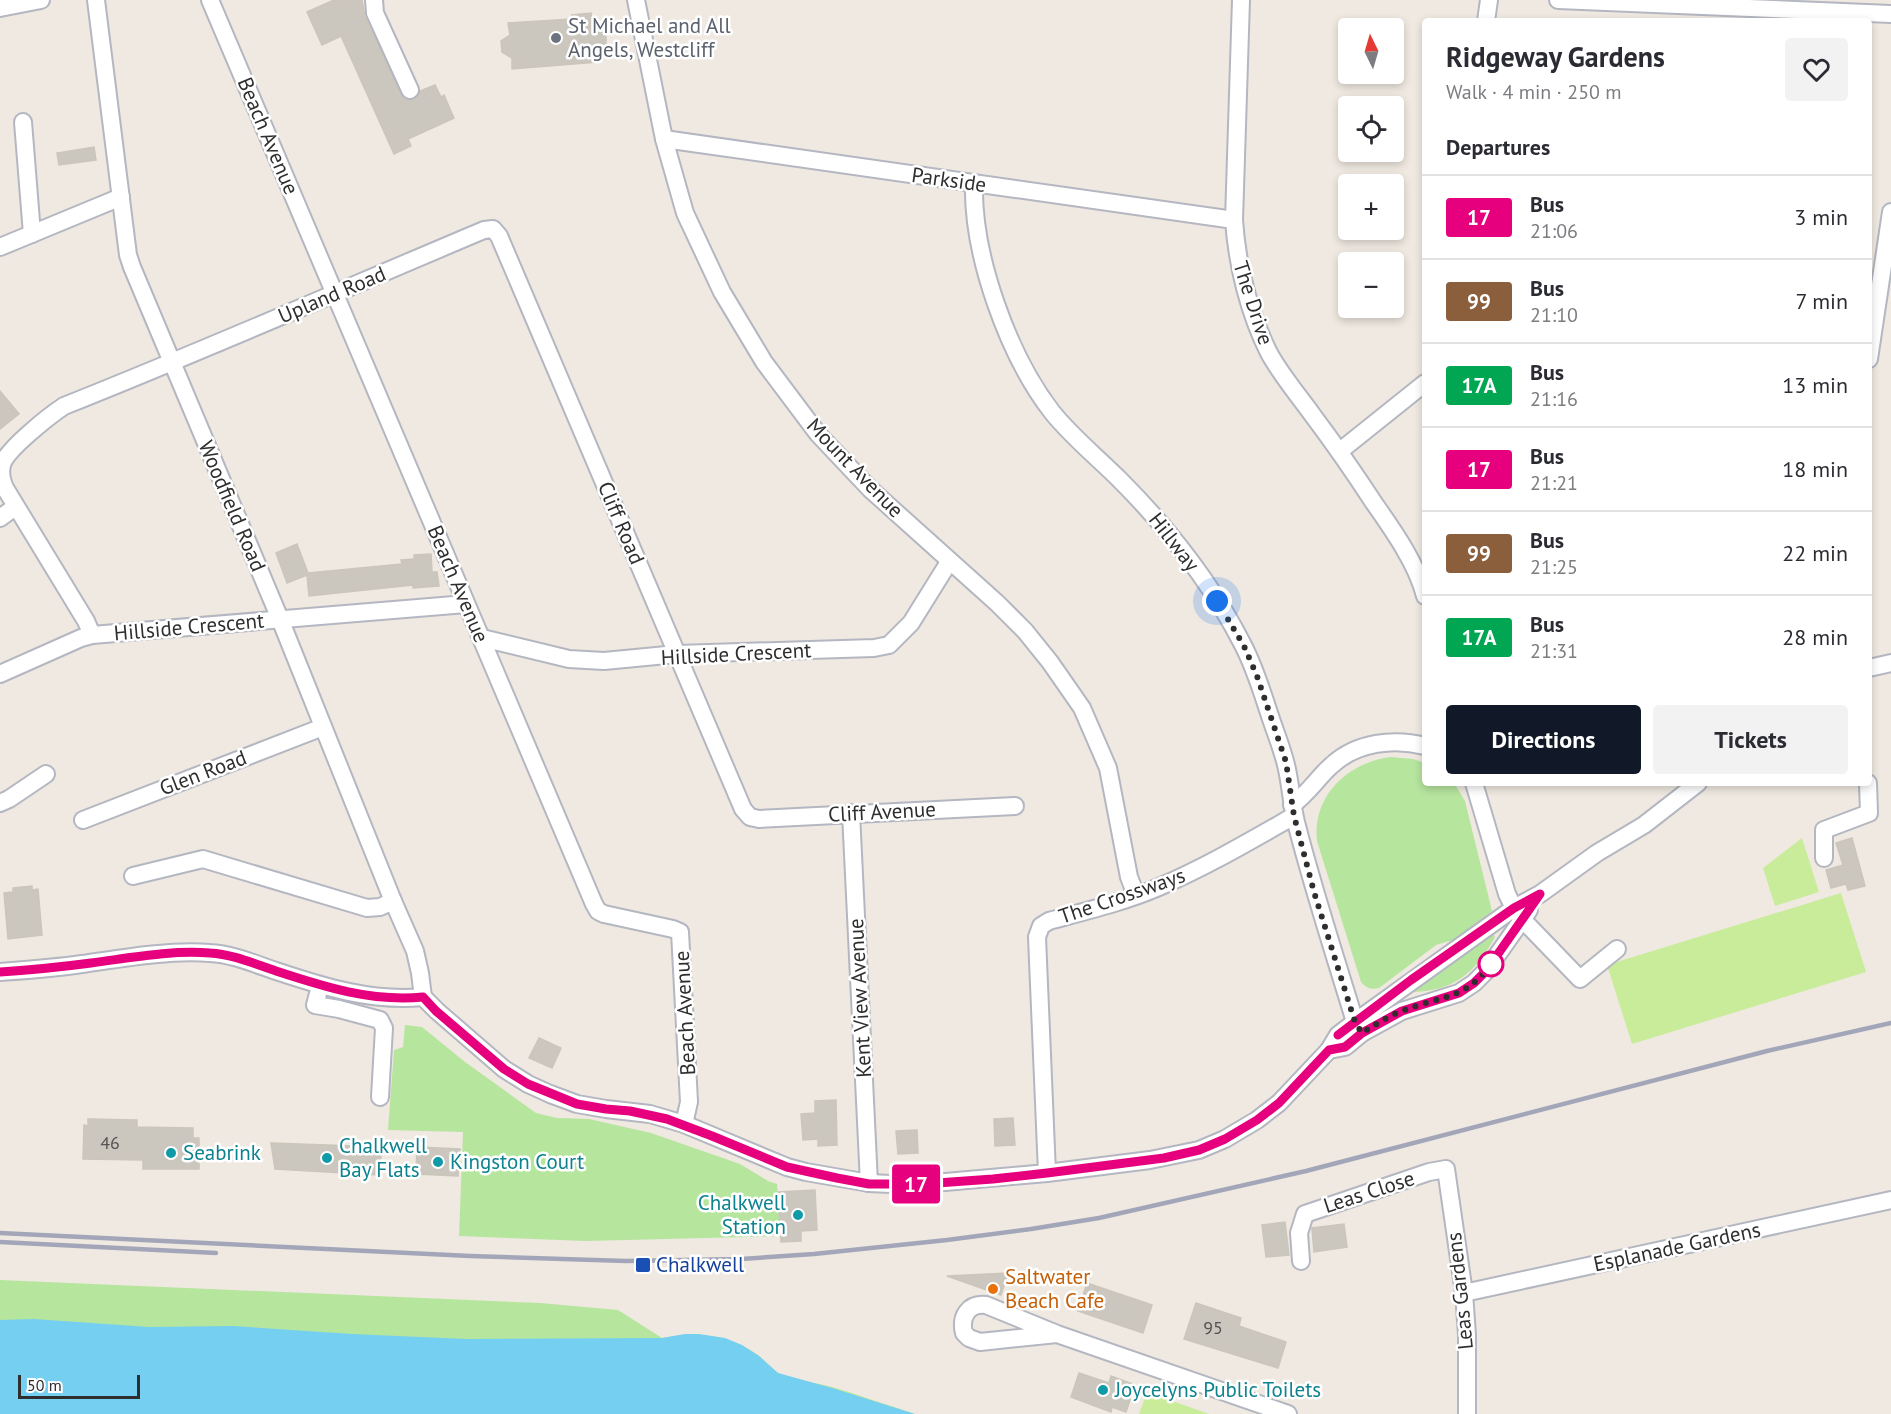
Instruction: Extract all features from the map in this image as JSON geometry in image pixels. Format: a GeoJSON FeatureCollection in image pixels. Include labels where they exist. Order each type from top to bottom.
{"type":"FeatureCollection","features":[{"type":"Feature","properties":{"kind":"street"},"geometry":{"type":"LineString","coordinates":[[0,8],[41,0]]}},
{"type":"Feature","properties":{"kind":"street","name":"Woodfield Road"},"geometry":{"type":"LineString","coordinates":[[96,0],[128,255],[415,951],[423,997]]}},
{"type":"Feature","properties":{"kind":"street","name":"Beach Avenue"},"geometry":{"type":"LineString","coordinates":[[210,0],[598,911],[680,932],[689,1101],[684,1124]]}},
{"type":"Feature","properties":{"kind":"street"},"geometry":{"type":"LineString","coordinates":[[374,0],[375,13],[410,90]]}},
{"type":"Feature","properties":{"kind":"street","name":"Mount Avenue"},"geometry":{"type":"LineString","coordinates":[[636,0],[664,140],[685,213],[722,292],[764,362],[818,434],[870,489],[1025,631],[1082,708],[1108,768],[1129,877],[1136,896]]}},
{"type":"Feature","properties":{"kind":"street","name":"The Drive"},"geometry":{"type":"LineString","coordinates":[[1241,0],[1234,220],[1236,248],[1260,333],[1270,355],[1340,452],[1405,551],[1422,589]]}},
{"type":"Feature","properties":{"kind":"street"},"geometry":{"type":"LineString","coordinates":[[1486,18],[1489,0]]}},
{"type":"Feature","properties":{"kind":"street"},"geometry":{"type":"LineString","coordinates":[[1558,0],[1701,14],[1891,14]]}},
{"type":"Feature","properties":{"kind":"street"},"geometry":{"type":"LineString","coordinates":[[23,122],[32,234]]}},
{"type":"Feature","properties":{"kind":"street","name":"Parkside"},"geometry":{"type":"LineString","coordinates":[[664,140],[1234,220]]}},
{"type":"Feature","properties":{"kind":"street","name":"Hillway"},"geometry":{"type":"LineString","coordinates":[[974,183],[973,205],[987,278],[1002,322],[1022,363],[1052,412],[1074,438],[1159,520],[1196,568],[1228,617],[1257,676],[1286,762],[1293,811],[1314,892],[1358,1027]]}},
{"type":"Feature","properties":{"kind":"street"},"geometry":{"type":"LineString","coordinates":[[0,247],[121,196]]}},
{"type":"Feature","properties":{"kind":"street"},"geometry":{"type":"LineString","coordinates":[[1872,339],[1891,212]]}},
{"type":"Feature","properties":{"kind":"street","name":"Upland Road"},"geometry":{"type":"LineString","coordinates":[[172,364],[334,293],[484,230],[493,229]]}},
{"type":"Feature","properties":{"kind":"street","name":"Cliff Road"},"geometry":{"type":"LineString","coordinates":[[493,229],[498,236],[743,809],[750,817]]}},
{"type":"Feature","properties":{"kind":"street","name":"Hillside Crescent"},"geometry":{"type":"LineString","coordinates":[[172,364],[64,406],[48,417],[6,457],[2,466],[1,475],[5,488],[15,507],[86,621],[92,635],[466,604]]}},
{"type":"Feature","properties":{"kind":"street"},"geometry":{"type":"LineString","coordinates":[[1340,452],[1422,385]]}},
{"type":"Feature","properties":{"kind":"street"},"geometry":{"type":"LineString","coordinates":[[0,518],[15,507]]}},
{"type":"Feature","properties":{"kind":"street","name":"Hillside Crescent"},"geometry":{"type":"LineString","coordinates":[[482,638],[569,659],[604,661],[677,654],[874,648],[889,645],[911,623],[950,562]]}},
{"type":"Feature","properties":{"kind":"street"},"geometry":{"type":"LineString","coordinates":[[0,674],[92,635]]}},
{"type":"Feature","properties":{"kind":"street"},"geometry":{"type":"LineString","coordinates":[[1872,667],[1891,663]]}},
{"type":"Feature","properties":{"kind":"street","name":"Glen Road"},"geometry":{"type":"LineString","coordinates":[[83,820],[323,727]]}},
{"type":"Feature","properties":{"kind":"street","name":"The Crossways"},"geometry":{"type":"LineString","coordinates":[[1047,1173],[1037,937],[1041,926],[1049,921],[1136,896],[1191,872],[1293,811],[1301,798],[1333,763],[1348,753],[1378,743],[1422,745]]}},
{"type":"Feature","properties":{"kind":"street"},"geometry":{"type":"LineString","coordinates":[[0,803],[9,800],[46,774]]}},
{"type":"Feature","properties":{"kind":"street"},"geometry":{"type":"LineString","coordinates":[[1475,786],[1507,894],[1518,913],[1580,979],[1617,949]]}},
{"type":"Feature","properties":{"kind":"street"},"geometry":{"type":"LineString","coordinates":[[1358,1027],[1518,913],[1540,894],[1597,853],[1644,825],[1694,786]]}},
{"type":"Feature","properties":{"kind":"street"},"geometry":{"type":"LineString","coordinates":[[1824,858],[1824,830],[1869,813],[1868,786]]}},
{"type":"Feature","properties":{"kind":"street","name":"Cliff Avenue"},"geometry":{"type":"LineString","coordinates":[[750,817],[759,819],[1015,806]]}},
{"type":"Feature","properties":{"kind":"street","name":"Kent View Avenue"},"geometry":{"type":"LineString","coordinates":[[851,813],[869,1184]]}},
{"type":"Feature","properties":{"kind":"street"},"geometry":{"type":"LineString","coordinates":[[133,876],[203,859],[367,908],[393,901]]}},
{"type":"Feature","properties":{"kind":"street"},"geometry":{"type":"LineString","coordinates":[[0,972],[166,954],[212,953],[320,986],[375,998],[423,997],[436,1011],[504,1069],[528,1084],[577,1104],[650,1114],[684,1124],[787,1167],[806,1172],[869,1184],[923,1184],[1047,1173],[1179,1155],[1199,1150],[1225,1139],[1257,1120],[1279,1103],[1329,1050],[1338,1035],[1459,993],[1474,983],[1486,971],[1518,913]]}},
{"type":"Feature","properties":{"kind":"street"},"geometry":{"type":"LineString","coordinates":[[320,986],[315,1005],[380,1020],[384,1028],[380,1097]]}},
{"type":"Feature","properties":{"kind":"street","name":"Leas Close"},"geometry":{"type":"LineString","coordinates":[[1301,1261],[1299,1233],[1305,1214],[1429,1172],[1446,1169]]}},
{"type":"Feature","properties":{"kind":"street","name":"Leas Gardens"},"geometry":{"type":"LineString","coordinates":[[1446,1169],[1464,1293],[1467,1335],[1467,1414]]}},
{"type":"Feature","properties":{"kind":"street","name":"Esplanade Gardens"},"geometry":{"type":"LineString","coordinates":[[1464,1293],[1891,1200]]}},
{"type":"Feature","properties":{"kind":"street"},"geometry":{"type":"LineString","coordinates":[[1057,1334],[980,1342],[964,1334],[963,1319],[966,1312],[974,1306],[986,1305],[1057,1334],[1288,1414]]}},
{"type":"Feature","properties":{"kind":"green space"},"geometry":{"type":"Polygon","coordinates":[[[1391,757],[1413,759],[1422,762],[1422,786],[1456,786],[1465,801],[1492,911],[1452,942],[1436,945],[1379,988],[1371,989],[1361,982],[1317,841],[1317,824],[1327,796],[1336,784],[1361,766],[1391,757]]]}},
{"type":"Feature","properties":{"kind":"green space"},"geometry":{"type":"Polygon","coordinates":[[[1802,838],[1819,892],[1775,906],[1763,868],[1802,838]]]}},
{"type":"Feature","properties":{"kind":"green space"},"geometry":{"type":"Polygon","coordinates":[[[1841,893],[1866,972],[1632,1044],[1607,965],[1841,893]]]}},
{"type":"Feature","properties":{"kind":"green space"},"geometry":{"type":"Polygon","coordinates":[[[1491,931],[1495,937],[1472,970],[1440,988],[1413,992],[1412,988],[1491,931]]]}},
{"type":"Feature","properties":{"kind":"green space"},"geometry":{"type":"Polygon","coordinates":[[[405,1025],[422,1027],[465,1062],[536,1113],[557,1118],[589,1119],[651,1133],[740,1164],[777,1184],[781,1236],[586,1241],[459,1236],[463,1132],[388,1130],[394,1050],[403,1047],[405,1025]]]}},
{"type":"Feature","properties":{"kind":"green space"},"geometry":{"type":"Polygon","coordinates":[[[0,1280],[540,1303],[618,1310],[662,1338],[700,1335],[724,1339],[747,1348],[783,1375],[832,1387],[915,1414],[0,1414],[0,1280]]]}},
{"type":"Feature","properties":{"kind":"green space"},"geometry":{"type":"Polygon","coordinates":[[[1147,1392],[1209,1414],[1139,1414],[1147,1392]]]}},
{"type":"Feature","properties":{"kind":"water"},"geometry":{"type":"Polygon","coordinates":[[[34,1319],[149,1327],[233,1326],[466,1339],[662,1338],[699,1334],[725,1338],[742,1345],[778,1373],[915,1414],[0,1414],[0,1320],[34,1319]]]}},
{"type":"Feature","properties":{"kind":"building"},"geometry":{"type":"Polygon","coordinates":[[[334,0],[362,0],[365,17],[403,98],[414,100],[420,91],[435,85],[441,97],[444,95],[454,118],[408,139],[411,146],[394,154],[341,36],[322,45],[307,12],[334,0]]]}},
{"type":"Feature","properties":{"kind":"building","name":"St Michael and All Angels, Westcliff"},"geometry":{"type":"Polygon","coordinates":[[[591,13],[593,28],[606,33],[606,44],[597,50],[601,55],[598,62],[512,69],[512,58],[502,52],[501,41],[510,35],[508,23],[572,19],[572,15],[591,13]]]}},
{"type":"Feature","properties":{"kind":"building"},"geometry":{"type":"Polygon","coordinates":[[[94,147],[96,160],[59,165],[57,153],[94,147]]]}},
{"type":"Feature","properties":{"kind":"building"},"geometry":{"type":"Polygon","coordinates":[[[0,391],[19,414],[0,429],[0,391]]]}},
{"type":"Feature","properties":{"kind":"building"},"geometry":{"type":"Polygon","coordinates":[[[297,544],[308,573],[402,564],[401,560],[414,559],[414,555],[431,554],[432,572],[437,572],[439,586],[413,588],[413,585],[309,596],[307,575],[287,583],[276,553],[297,544]]]}},
{"type":"Feature","properties":{"kind":"building"},"geometry":{"type":"Polygon","coordinates":[[[1852,838],[1865,886],[1848,890],[1846,884],[1831,888],[1826,870],[1843,865],[1836,843],[1852,838]]]}},
{"type":"Feature","properties":{"kind":"building"},"geometry":{"type":"Polygon","coordinates":[[[32,886],[32,890],[38,889],[42,935],[8,939],[4,893],[13,892],[13,888],[32,886]]]}},
{"type":"Feature","properties":{"kind":"building"},"geometry":{"type":"Polygon","coordinates":[[[539,1038],[561,1048],[552,1068],[529,1058],[539,1038]]]}},
{"type":"Feature","properties":{"kind":"building"},"geometry":{"type":"Polygon","coordinates":[[[836,1100],[837,1145],[818,1146],[818,1139],[803,1140],[801,1114],[815,1113],[815,1101],[836,1100]]]}},
{"type":"Feature","properties":{"kind":"building"},"geometry":{"type":"Polygon","coordinates":[[[1013,1118],[1015,1145],[995,1146],[994,1119],[1013,1118]]]}},
{"type":"Feature","properties":{"kind":"building"},"geometry":{"type":"Polygon","coordinates":[[[88,1119],[137,1120],[137,1127],[193,1128],[193,1138],[199,1138],[199,1169],[143,1169],[143,1160],[83,1159],[84,1125],[88,1126],[88,1119]]]}},
{"type":"Feature","properties":{"kind":"building"},"geometry":{"type":"Polygon","coordinates":[[[917,1130],[918,1153],[898,1154],[896,1131],[917,1130]]]}},
{"type":"Feature","properties":{"kind":"building","name":"Chalkwell Bay Flats"},"geometry":{"type":"Polygon","coordinates":[[[271,1143],[382,1147],[379,1175],[275,1169],[271,1143]]]}},
{"type":"Feature","properties":{"kind":"building","name":"Kingston Court"},"geometry":{"type":"Polygon","coordinates":[[[417,1147],[460,1149],[458,1176],[416,1174],[417,1147]]]}},
{"type":"Feature","properties":{"kind":"building","name":"Chalkwell Station"},"geometry":{"type":"Polygon","coordinates":[[[815,1190],[817,1230],[801,1231],[801,1241],[781,1242],[778,1192],[815,1190]]]}},
{"type":"Feature","properties":{"kind":"building"},"geometry":{"type":"Polygon","coordinates":[[[1285,1222],[1289,1255],[1266,1257],[1262,1225],[1285,1222]]]}},
{"type":"Feature","properties":{"kind":"building"},"geometry":{"type":"Polygon","coordinates":[[[1344,1224],[1347,1247],[1314,1252],[1312,1228],[1344,1224]]]}},
{"type":"Feature","properties":{"kind":"building","name":"Saltwater Beach Cafe"},"geometry":{"type":"Polygon","coordinates":[[[1008,1273],[1001,1295],[947,1276],[1008,1273]]]}},
{"type":"Feature","properties":{"kind":"building"},"geometry":{"type":"Polygon","coordinates":[[[1087,1283],[1152,1305],[1143,1333],[1078,1311],[1087,1283]]]}},
{"type":"Feature","properties":{"kind":"building"},"geometry":{"type":"Polygon","coordinates":[[[1196,1303],[1241,1318],[1239,1326],[1286,1342],[1278,1368],[1184,1339],[1196,1303]]]}},
{"type":"Feature","properties":{"kind":"building","name":"Joycelyns Public Toilets"},"geometry":{"type":"Polygon","coordinates":[[[1079,1373],[1109,1383],[1111,1376],[1135,1385],[1126,1412],[1112,1407],[1111,1412],[1071,1397],[1079,1373]]]}},
{"type":"Feature","properties":{"kind":"railway"},"geometry":{"type":"LineString","coordinates":[[0,1233],[470,1256],[626,1261],[741,1259],[947,1240],[1099,1218],[1306,1171],[1767,1051],[1891,1023]]}},
{"type":"Feature","properties":{"kind":"railway"},"geometry":{"type":"LineString","coordinates":[[0,1242],[216,1253]]}},
{"type":"Feature","properties":{"kind":"bus line","name":"17"},"geometry":{"type":"LineString","coordinates":[[0,972],[72,966],[139,956],[212,953],[320,986],[375,998],[423,997],[436,1011],[504,1069],[550,1094],[577,1104],[650,1114],[684,1124],[787,1167],[806,1172],[869,1184],[923,1184],[1047,1173],[1150,1160],[1199,1150],[1225,1139],[1257,1120],[1279,1103],[1329,1050],[1345,1047],[1362,1033],[1402,1011],[1459,993],[1474,983],[1486,971],[1540,894],[1514,908],[1411,980],[1338,1035]]}},
{"type":"Feature","properties":{"kind":"place","name":"St Michael and All Angels, Westcliff"},"geometry":{"type":"Point","coordinates":[556,38]}},
{"type":"Feature","properties":{"kind":"place","name":"Seabrink"},"geometry":{"type":"Point","coordinates":[171,1153]}},
{"type":"Feature","properties":{"kind":"place","name":"Chalkwell Bay Flats"},"geometry":{"type":"Point","coordinates":[327,1158]}},
{"type":"Feature","properties":{"kind":"place","name":"Kingston Court"},"geometry":{"type":"Point","coordinates":[438,1162]}},
{"type":"Feature","properties":{"kind":"place","name":"Chalkwell Station"},"geometry":{"type":"Point","coordinates":[798,1215]}},
{"type":"Feature","properties":{"kind":"place","name":"Chalkwell"},"geometry":{"type":"Point","coordinates":[643,1265]}},
{"type":"Feature","properties":{"kind":"place","name":"Saltwater Beach Cafe"},"geometry":{"type":"Point","coordinates":[993,1289]}},
{"type":"Feature","properties":{"kind":"place","name":"Joycelyns Public Toilets"},"geometry":{"type":"Point","coordinates":[1103,1390]}},
{"type":"Feature","properties":{"kind":"route"},"geometry":{"type":"LineString","coordinates":[[1217,601],[1244,646],[1257,676],[1286,762],[1294,816],[1314,892],[1355,1022],[1362,1033],[1402,1011],[1459,993],[1474,983],[1491,964]]}}]}
